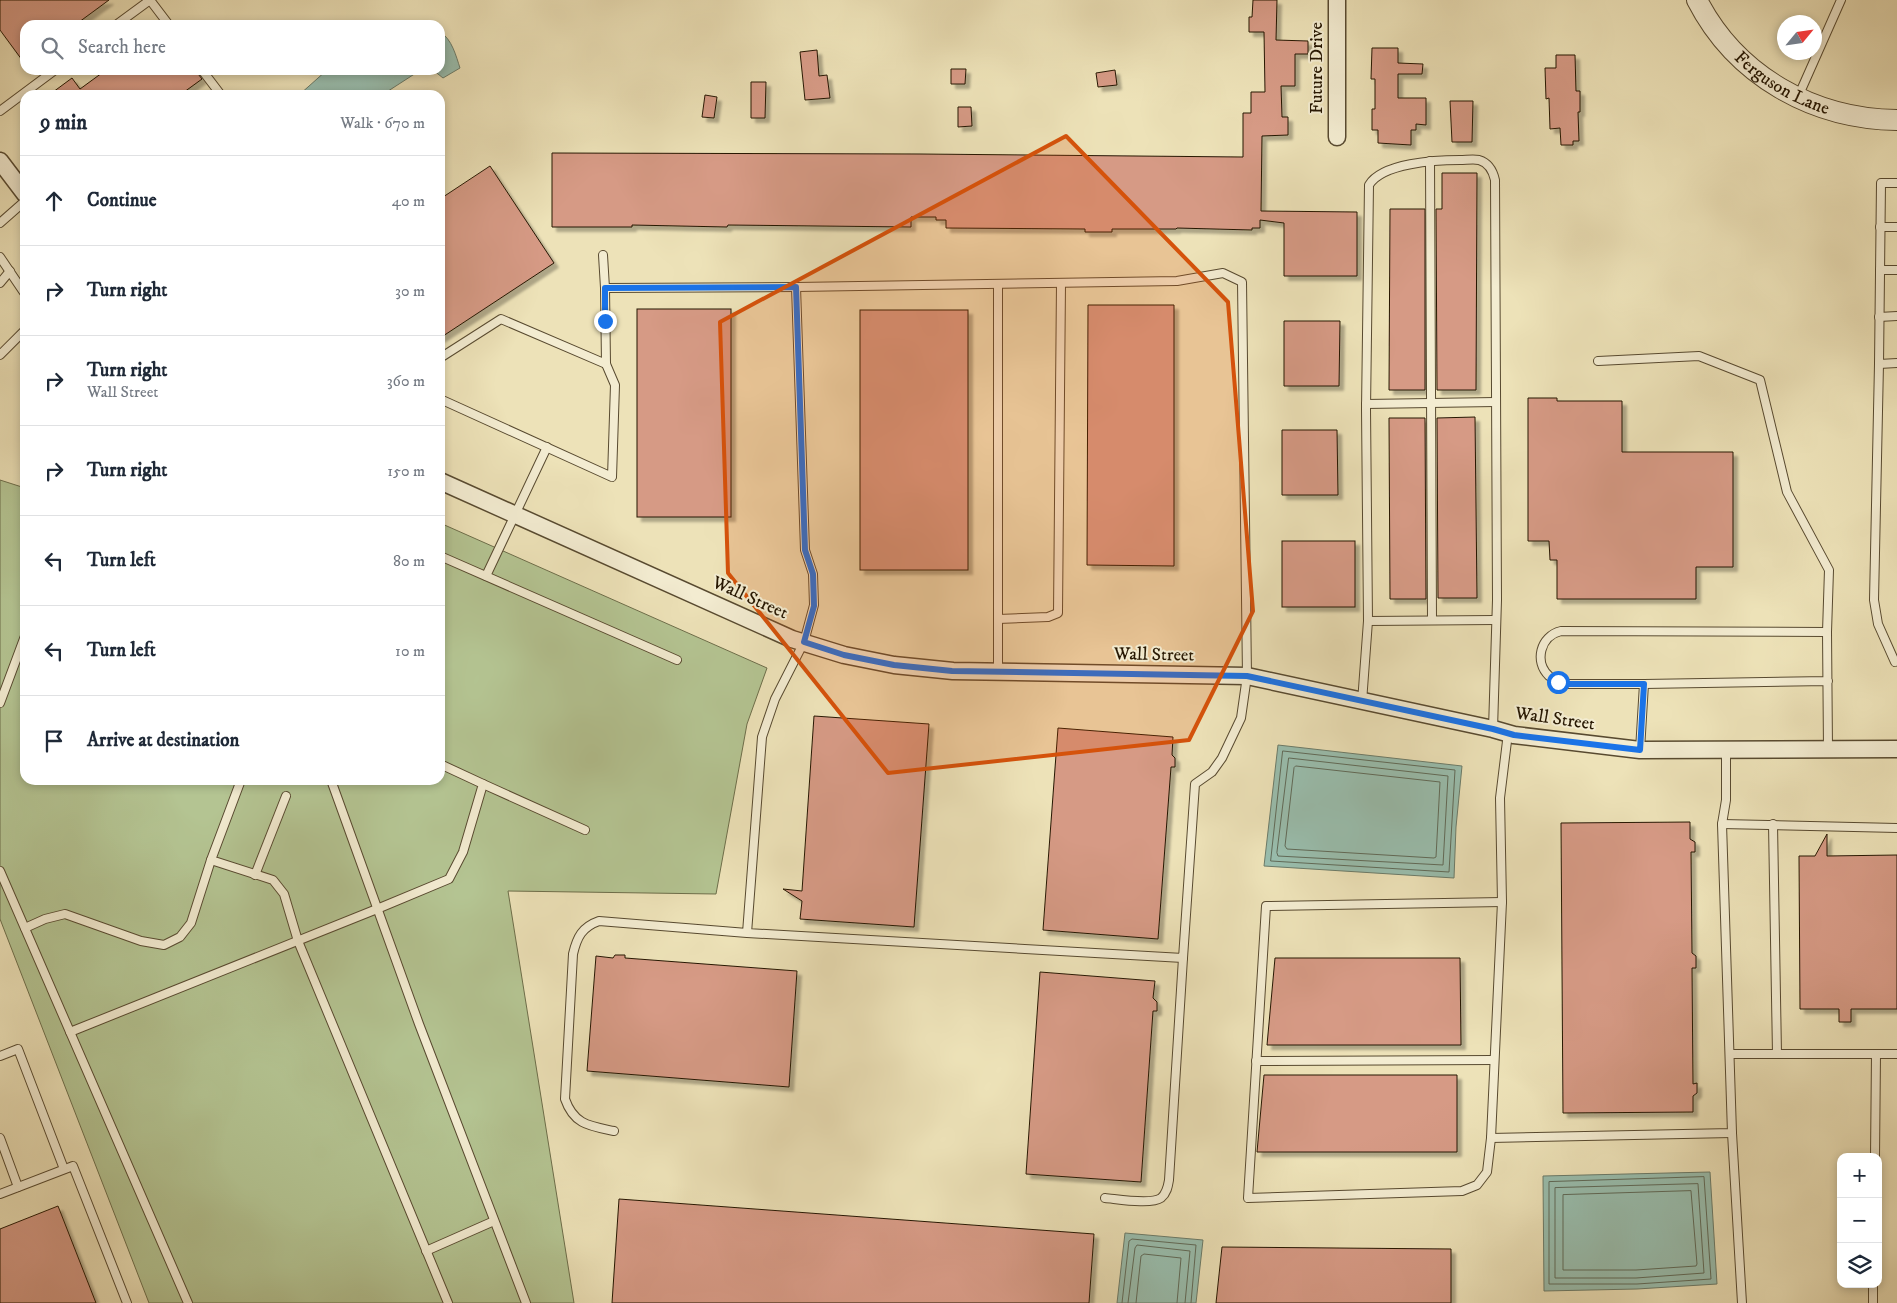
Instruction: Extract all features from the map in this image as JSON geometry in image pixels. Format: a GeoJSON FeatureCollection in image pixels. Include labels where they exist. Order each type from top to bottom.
{"type":"FeatureCollection","features":[{"type":"Feature","properties":{"kind":"street","name":"Future Drive"},"geometry":{"type":"LineString","coordinates":[[1337,0],[1337,137]]}},
{"type":"Feature","properties":{"kind":"street","name":"Ferguson Lane"},"geometry":{"type":"LineString","coordinates":[[1697,0],[1714,29],[1736,55],[1762,78],[1797,98],[1816,106],[1869,119],[1897,120]]}},
{"type":"Feature","properties":{"kind":"street"},"geometry":{"type":"LineString","coordinates":[[0,160],[20,187]]}},
{"type":"Feature","properties":{"kind":"street","name":"Wall Street"},"geometry":{"type":"LineString","coordinates":[[445,484],[775,631],[844,655],[894,665],[952,671],[998,673],[1247,676],[1501,731],[1640,750],[1897,749]]}},
{"type":"Feature","properties":{"kind":"lane"},"geometry":{"type":"LineString","coordinates":[[123,20],[150,0],[165,20]]}},
{"type":"Feature","properties":{"kind":"lane"},"geometry":{"type":"LineString","coordinates":[[1797,98],[1841,0]]}},
{"type":"Feature","properties":{"kind":"lane"},"geometry":{"type":"LineString","coordinates":[[28,90],[48,75]]}},
{"type":"Feature","properties":{"kind":"lane"},"geometry":{"type":"LineString","coordinates":[[206,75],[217,90]]}},
{"type":"Feature","properties":{"kind":"lane"},"geometry":{"type":"LineString","coordinates":[[0,111],[20,96]]}},
{"type":"Feature","properties":{"kind":"lane"},"geometry":{"type":"LineString","coordinates":[[1362,702],[1368,620],[1366,404],[1369,185],[1373,178],[1409,165],[1430,161],[1478,160],[1488,165],[1493,172],[1495,180],[1497,600],[1495,620],[1501,731],[1502,902],[1491,1138],[1486,1172],[1477,1185],[1462,1191],[1248,1198],[1266,906],[1502,902]]}},
{"type":"Feature","properties":{"kind":"lane"},"geometry":{"type":"LineString","coordinates":[[1430,161],[1432,620]]}},
{"type":"Feature","properties":{"kind":"lane"},"geometry":{"type":"LineString","coordinates":[[1896,663],[1878,624],[1874,600],[1880,364],[1880,183],[1897,182]]}},
{"type":"Feature","properties":{"kind":"lane"},"geometry":{"type":"LineString","coordinates":[[0,223],[20,205]]}},
{"type":"Feature","properties":{"kind":"lane"},"geometry":{"type":"LineString","coordinates":[[1880,227],[1897,227]]}},
{"type":"Feature","properties":{"kind":"lane"},"geometry":{"type":"LineString","coordinates":[[445,401],[612,477],[615,385],[606,364],[603,255]]}},
{"type":"Feature","properties":{"kind":"lane"},"geometry":{"type":"LineString","coordinates":[[0,257],[20,286]]}},
{"type":"Feature","properties":{"kind":"lane"},"geometry":{"type":"LineString","coordinates":[[1880,270],[1897,270]]}},
{"type":"Feature","properties":{"kind":"lane"},"geometry":{"type":"LineString","coordinates":[[0,282],[10,271]]}},
{"type":"Feature","properties":{"kind":"lane"},"geometry":{"type":"LineString","coordinates":[[605,288],[1177,281],[1223,273],[1242,282],[1247,676],[1241,718],[1222,758],[1212,772],[1195,784],[1182,958],[1169,1180],[1166,1191],[1160,1198],[1152,1201],[1105,1198]]}},
{"type":"Feature","properties":{"kind":"lane"},"geometry":{"type":"LineString","coordinates":[[998,619],[1048,617],[1058,612],[1060,283]]}},
{"type":"Feature","properties":{"kind":"lane"},"geometry":{"type":"LineString","coordinates":[[998,284],[998,673]]}},
{"type":"Feature","properties":{"kind":"lane"},"geometry":{"type":"LineString","coordinates":[[747,933],[762,737],[775,700],[804,642],[814,606],[813,574],[805,550],[796,287]]}},
{"type":"Feature","properties":{"kind":"lane"},"geometry":{"type":"LineString","coordinates":[[1879,316],[1897,316]]}},
{"type":"Feature","properties":{"kind":"lane"},"geometry":{"type":"LineString","coordinates":[[445,355],[501,319],[606,364]]}},
{"type":"Feature","properties":{"kind":"lane"},"geometry":{"type":"LineString","coordinates":[[0,355],[20,335]]}},
{"type":"Feature","properties":{"kind":"lane"},"geometry":{"type":"LineString","coordinates":[[1598,361],[1699,356],[1760,380],[1788,492],[1828,570],[1828,749]]}},
{"type":"Feature","properties":{"kind":"lane"},"geometry":{"type":"LineString","coordinates":[[1880,364],[1897,363]]}},
{"type":"Feature","properties":{"kind":"lane"},"geometry":{"type":"LineString","coordinates":[[1366,404],[1495,402]]}},
{"type":"Feature","properties":{"kind":"lane"},"geometry":{"type":"LineString","coordinates":[[486,576],[547,447]]}},
{"type":"Feature","properties":{"kind":"lane"},"geometry":{"type":"LineString","coordinates":[[445,558],[677,660]]}},
{"type":"Feature","properties":{"kind":"lane"},"geometry":{"type":"LineString","coordinates":[[1368,620],[1495,620]]}},
{"type":"Feature","properties":{"kind":"lane"},"geometry":{"type":"LineString","coordinates":[[1827,632],[1561,631],[1549,635],[1545,640],[1541,655],[1544,670],[1550,677],[1558,682],[1568,684],[1828,682]]}},
{"type":"Feature","properties":{"kind":"lane"},"geometry":{"type":"LineString","coordinates":[[0,704],[20,650]]}},
{"type":"Feature","properties":{"kind":"lane"},"geometry":{"type":"LineString","coordinates":[[1640,750],[1644,684]]}},
{"type":"Feature","properties":{"kind":"lane"},"geometry":{"type":"LineString","coordinates":[[1726,749],[1726,800],[1722,824],[1732,1133],[1742,1303]]}},
{"type":"Feature","properties":{"kind":"lane"},"geometry":{"type":"LineString","coordinates":[[445,766],[585,830]]}},
{"type":"Feature","properties":{"kind":"lane"},"geometry":{"type":"LineString","coordinates":[[70,1032],[449,879],[463,852],[483,784]]}},
{"type":"Feature","properties":{"kind":"lane"},"geometry":{"type":"LineString","coordinates":[[25,928],[45,919],[65,914],[141,942],[164,946],[180,937],[191,923],[211,860],[239,785]]}},
{"type":"Feature","properties":{"kind":"lane"},"geometry":{"type":"LineString","coordinates":[[333,785],[377,909],[526,1303]]}},
{"type":"Feature","properties":{"kind":"lane"},"geometry":{"type":"LineString","coordinates":[[255,875],[286,796]]}},
{"type":"Feature","properties":{"kind":"lane"},"geometry":{"type":"LineString","coordinates":[[1722,824],[1897,828]]}},
{"type":"Feature","properties":{"kind":"lane"},"geometry":{"type":"LineString","coordinates":[[1773,824],[1778,1054]]}},
{"type":"Feature","properties":{"kind":"lane"},"geometry":{"type":"LineString","coordinates":[[211,860],[273,880],[284,894],[298,941],[448,1303]]}},
{"type":"Feature","properties":{"kind":"lane"},"geometry":{"type":"LineString","coordinates":[[0,871],[188,1303]]}},
{"type":"Feature","properties":{"kind":"lane"},"geometry":{"type":"LineString","coordinates":[[614,1131],[590,1126],[579,1121],[572,1115],[565,1100],[573,954],[580,932],[594,923],[609,921],[747,933],[1182,958]]}},
{"type":"Feature","properties":{"kind":"lane"},"geometry":{"type":"LineString","coordinates":[[0,1056],[18,1049],[64,1169]]}},
{"type":"Feature","properties":{"kind":"lane"},"geometry":{"type":"LineString","coordinates":[[1730,1054],[1897,1054]]}},
{"type":"Feature","properties":{"kind":"lane"},"geometry":{"type":"LineString","coordinates":[[1875,1153],[1876,1054]]}},
{"type":"Feature","properties":{"kind":"lane"},"geometry":{"type":"LineString","coordinates":[[1256,1061],[1494,1060]]}},
{"type":"Feature","properties":{"kind":"lane"},"geometry":{"type":"LineString","coordinates":[[1491,1138],[1732,1133]]}},
{"type":"Feature","properties":{"kind":"lane"},"geometry":{"type":"LineString","coordinates":[[0,1138],[18,1187]]}},
{"type":"Feature","properties":{"kind":"lane"},"geometry":{"type":"LineString","coordinates":[[0,1194],[73,1166],[127,1303]]}},
{"type":"Feature","properties":{"kind":"lane"},"geometry":{"type":"LineString","coordinates":[[426,1251],[494,1221]]}},
{"type":"Feature","properties":{"kind":"lane"},"geometry":{"type":"LineString","coordinates":[[1873,1288],[1873,1303]]}},
{"type":"Feature","properties":{"kind":"highlighted area"},"geometry":{"type":"Polygon","coordinates":[[[1066,136],[1228,302],[1253,611],[1189,740],[888,773],[728,573],[720,322],[1066,136]]]}},
{"type":"Feature","properties":{"kind":"green space"},"geometry":{"type":"Polygon","coordinates":[[[0,480],[20,486],[20,785],[445,785],[445,525],[767,668],[747,724],[716,894],[508,891],[574,1303],[149,1303],[0,919],[0,480]]]}},
{"type":"Feature","properties":{"kind":"water"},"geometry":{"type":"Polygon","coordinates":[[[445,36],[451,43],[460,68],[443,78],[439,75],[445,75],[445,36]]]}},
{"type":"Feature","properties":{"kind":"water"},"geometry":{"type":"Polygon","coordinates":[[[321,75],[413,75],[390,90],[305,90],[321,75]]]}},
{"type":"Feature","properties":{"kind":"water"},"geometry":{"type":"Polygon","coordinates":[[[1278,745],[1462,766],[1456,827],[1454,878],[1264,866],[1278,745]]]}},
{"type":"Feature","properties":{"kind":"water"},"geometry":{"type":"Polygon","coordinates":[[[1710,1172],[1717,1284],[1637,1289],[1544,1291],[1543,1176],[1710,1172]]]}},
{"type":"Feature","properties":{"kind":"water"},"geometry":{"type":"Polygon","coordinates":[[[1125,1233],[1203,1240],[1196,1303],[1117,1303],[1125,1233]]]}},
{"type":"Feature","properties":{"kind":"building"},"geometry":{"type":"Polygon","coordinates":[[[0,0],[109,0],[82,20],[20,20],[20,57],[0,30],[0,0]]]}},
{"type":"Feature","properties":{"kind":"building"},"geometry":{"type":"Polygon","coordinates":[[[1253,0],[1277,0],[1276,40],[1308,41],[1308,54],[1295,54],[1295,86],[1281,86],[1282,117],[1288,117],[1288,135],[1262,136],[1261,211],[1357,212],[1357,276],[1284,276],[1284,223],[1260,220],[1260,228],[1252,228],[1252,230],[1177,228],[1112,229],[1112,232],[1085,232],[1085,229],[946,228],[946,220],[936,220],[936,217],[911,217],[911,227],[632,225],[632,227],[552,227],[552,153],[1243,157],[1243,113],[1251,113],[1251,92],[1265,92],[1264,32],[1249,32],[1249,17],[1252,17],[1253,0]]]}},
{"type":"Feature","properties":{"kind":"building"},"geometry":{"type":"Polygon","coordinates":[[[1372,48],[1398,48],[1398,63],[1423,64],[1422,74],[1398,74],[1398,98],[1426,98],[1426,125],[1416,124],[1416,130],[1411,130],[1411,145],[1378,143],[1378,130],[1372,130],[1372,109],[1375,109],[1375,79],[1371,79],[1372,48]]]}},
{"type":"Feature","properties":{"kind":"building"},"geometry":{"type":"Polygon","coordinates":[[[817,50],[819,76],[827,75],[830,98],[805,100],[800,52],[817,50]]]}},
{"type":"Feature","properties":{"kind":"building"},"geometry":{"type":"Polygon","coordinates":[[[1556,55],[1575,55],[1576,91],[1580,91],[1580,112],[1578,112],[1579,141],[1573,141],[1573,145],[1561,145],[1560,128],[1550,129],[1549,98],[1546,99],[1545,68],[1556,68],[1556,55]]]}},
{"type":"Feature","properties":{"kind":"building"},"geometry":{"type":"Polygon","coordinates":[[[951,69],[966,69],[965,84],[951,84],[951,69]]]}},
{"type":"Feature","properties":{"kind":"building"},"geometry":{"type":"Polygon","coordinates":[[[1115,70],[1117,85],[1098,87],[1096,73],[1115,70]]]}},
{"type":"Feature","properties":{"kind":"building"},"geometry":{"type":"Polygon","coordinates":[[[99,75],[199,75],[202,79],[187,90],[56,90],[72,78],[80,89],[99,75]]]}},
{"type":"Feature","properties":{"kind":"building"},"geometry":{"type":"Polygon","coordinates":[[[751,82],[766,82],[765,118],[751,118],[751,82]]]}},
{"type":"Feature","properties":{"kind":"building"},"geometry":{"type":"Polygon","coordinates":[[[705,95],[717,97],[714,118],[702,117],[705,95]]]}},
{"type":"Feature","properties":{"kind":"building"},"geometry":{"type":"Polygon","coordinates":[[[1450,101],[1473,101],[1472,142],[1452,142],[1450,101]]]}},
{"type":"Feature","properties":{"kind":"building"},"geometry":{"type":"Polygon","coordinates":[[[958,107],[971,107],[972,126],[958,127],[958,107]]]}},
{"type":"Feature","properties":{"kind":"building"},"geometry":{"type":"Polygon","coordinates":[[[490,166],[554,263],[445,335],[445,196],[490,166]]]}},
{"type":"Feature","properties":{"kind":"building"},"geometry":{"type":"Polygon","coordinates":[[[1442,173],[1477,173],[1476,390],[1437,390],[1436,209],[1442,209],[1442,173]]]}},
{"type":"Feature","properties":{"kind":"building"},"geometry":{"type":"Polygon","coordinates":[[[1390,209],[1425,209],[1425,390],[1389,390],[1390,209]]]}},
{"type":"Feature","properties":{"kind":"building"},"geometry":{"type":"Polygon","coordinates":[[[1088,305],[1174,305],[1174,566],[1087,565],[1088,305]]]}},
{"type":"Feature","properties":{"kind":"building"},"geometry":{"type":"Polygon","coordinates":[[[637,309],[731,309],[731,517],[637,517],[637,309]]]}},
{"type":"Feature","properties":{"kind":"building"},"geometry":{"type":"Polygon","coordinates":[[[860,310],[968,310],[968,570],[860,570],[860,310]]]}},
{"type":"Feature","properties":{"kind":"building"},"geometry":{"type":"Polygon","coordinates":[[[1284,321],[1340,321],[1339,386],[1284,386],[1284,321]]]}},
{"type":"Feature","properties":{"kind":"building"},"geometry":{"type":"Polygon","coordinates":[[[1528,398],[1557,398],[1557,401],[1622,401],[1622,452],[1733,452],[1733,567],[1696,567],[1696,599],[1557,599],[1557,560],[1550,560],[1549,541],[1528,541],[1528,398]]]}},
{"type":"Feature","properties":{"kind":"building"},"geometry":{"type":"Polygon","coordinates":[[[1475,417],[1477,598],[1438,598],[1437,418],[1475,417]]]}},
{"type":"Feature","properties":{"kind":"building"},"geometry":{"type":"Polygon","coordinates":[[[1389,418],[1425,418],[1426,599],[1390,599],[1389,418]]]}},
{"type":"Feature","properties":{"kind":"building"},"geometry":{"type":"Polygon","coordinates":[[[1282,430],[1337,430],[1338,495],[1282,495],[1282,430]]]}},
{"type":"Feature","properties":{"kind":"building"},"geometry":{"type":"Polygon","coordinates":[[[1282,541],[1355,541],[1355,607],[1282,607],[1282,541]]]}},
{"type":"Feature","properties":{"kind":"building"},"geometry":{"type":"Polygon","coordinates":[[[814,716],[929,724],[914,927],[800,919],[802,901],[783,889],[802,891],[814,716]]]}},
{"type":"Feature","properties":{"kind":"building"},"geometry":{"type":"Polygon","coordinates":[[[1058,728],[1173,737],[1172,755],[1175,758],[1175,767],[1171,767],[1158,939],[1043,930],[1058,728]]]}},
{"type":"Feature","properties":{"kind":"building"},"geometry":{"type":"Polygon","coordinates":[[[1690,822],[1690,839],[1695,842],[1695,852],[1691,852],[1692,953],[1696,956],[1696,968],[1692,968],[1693,1084],[1697,1083],[1697,1093],[1693,1096],[1693,1112],[1563,1113],[1561,823],[1690,822]]]}},
{"type":"Feature","properties":{"kind":"building"},"geometry":{"type":"Polygon","coordinates":[[[1827,834],[1827,856],[1897,855],[1897,1009],[1851,1009],[1851,1022],[1839,1022],[1839,1009],[1800,1009],[1799,856],[1815,856],[1827,834]]]}},
{"type":"Feature","properties":{"kind":"building"},"geometry":{"type":"Polygon","coordinates":[[[615,955],[625,955],[625,958],[797,971],[789,1087],[587,1071],[596,956],[613,958],[615,955]]]}},
{"type":"Feature","properties":{"kind":"building"},"geometry":{"type":"Polygon","coordinates":[[[1275,958],[1460,958],[1461,1045],[1267,1045],[1275,958]]]}},
{"type":"Feature","properties":{"kind":"building"},"geometry":{"type":"Polygon","coordinates":[[[1040,972],[1155,981],[1153,998],[1157,1002],[1157,1011],[1153,1011],[1141,1182],[1026,1174],[1040,972]]]}},
{"type":"Feature","properties":{"kind":"building"},"geometry":{"type":"Polygon","coordinates":[[[1264,1075],[1457,1075],[1457,1152],[1257,1152],[1264,1075]]]}},
{"type":"Feature","properties":{"kind":"building"},"geometry":{"type":"Polygon","coordinates":[[[619,1199],[1094,1234],[1089,1303],[612,1303],[619,1199]]]}},
{"type":"Feature","properties":{"kind":"building"},"geometry":{"type":"Polygon","coordinates":[[[58,1206],[96,1303],[0,1303],[0,1229],[58,1206]]]}},
{"type":"Feature","properties":{"kind":"building"},"geometry":{"type":"Polygon","coordinates":[[[1222,1247],[1451,1249],[1451,1303],[1216,1303],[1222,1247]]]}},
{"type":"Feature","properties":{"kind":"route"},"geometry":{"type":"LineString","coordinates":[[605,321],[605,288],[796,287],[805,550],[813,574],[814,606],[804,642],[844,655],[894,665],[952,671],[1247,676],[1514,735],[1640,750],[1644,684],[1568,684],[1558,682]]}}]}
